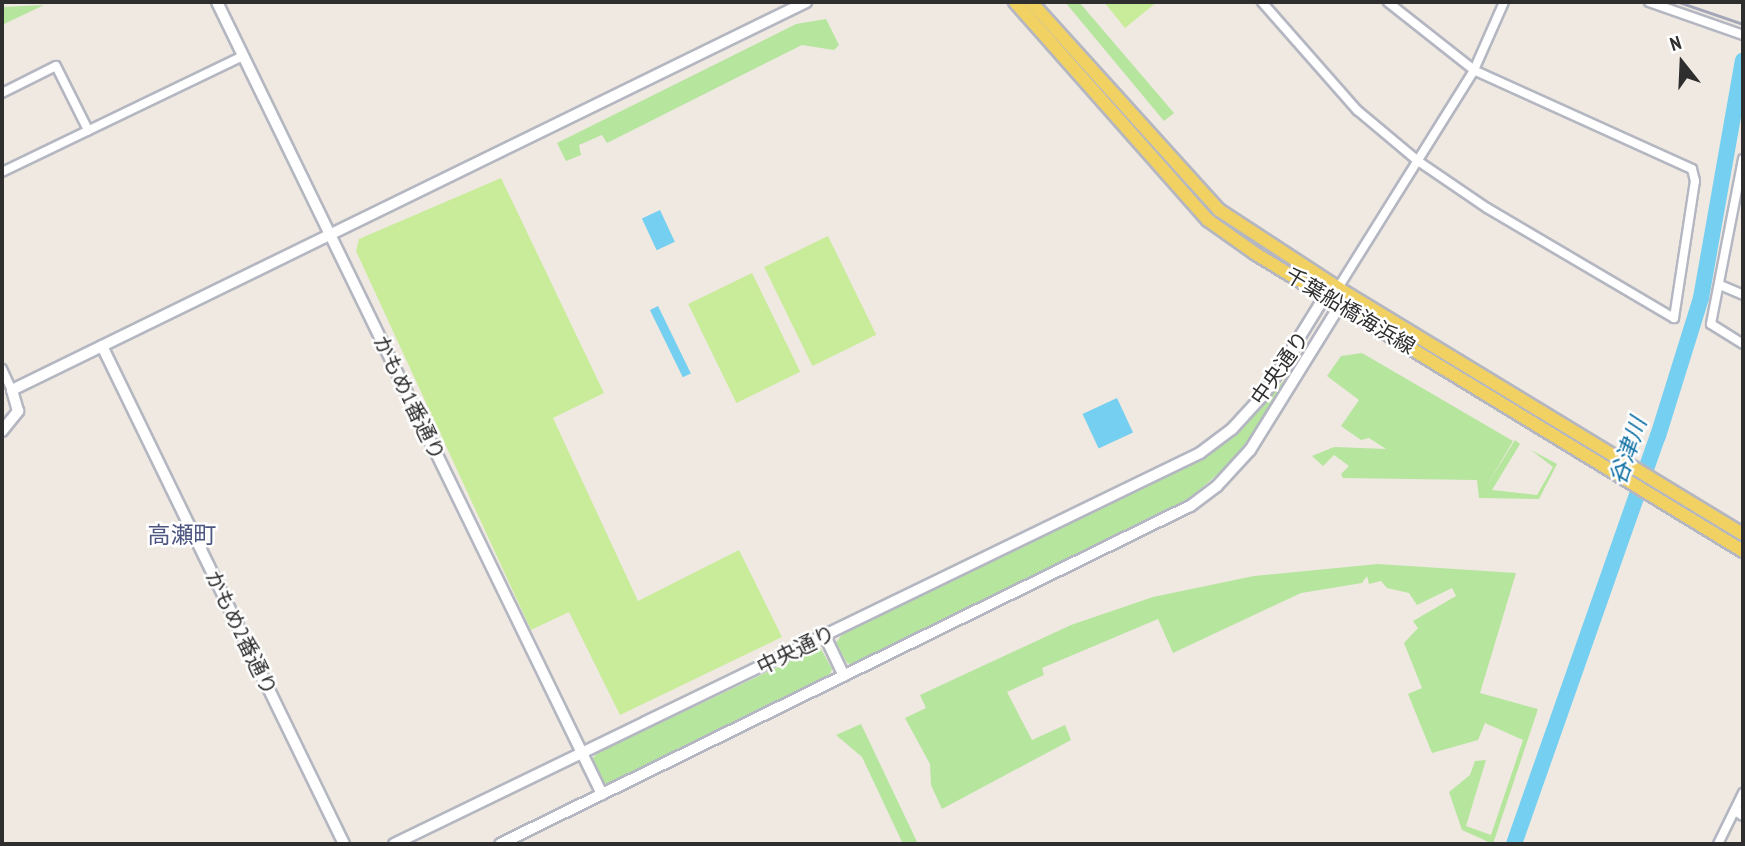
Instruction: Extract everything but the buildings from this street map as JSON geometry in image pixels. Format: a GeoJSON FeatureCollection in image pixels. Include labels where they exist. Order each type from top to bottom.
{"type":"FeatureCollection","features":[{"type":"Feature","properties":{"kind":"main road","name":"千葉船橋海浜線"},"geometry":{"type":"LineString","coordinates":[[1014,2],[1189,202],[1256,254],[1743,551]]}},
{"type":"Feature","properties":{"kind":"main road","name":"千葉船橋海浜線"},"geometry":{"type":"LineString","coordinates":[[1031,2],[1198,191],[1264,242],[1743,534]]}},
{"type":"Feature","properties":{"kind":"street","name":"かもめ1番通り"},"geometry":{"type":"LineString","coordinates":[[217,2],[602,794]]}},
{"type":"Feature","properties":{"kind":"street"},"geometry":{"type":"LineString","coordinates":[[12,390],[806,2]]}},
{"type":"Feature","properties":{"kind":"street"},"geometry":{"type":"LineString","coordinates":[[1262,2],[1357,110],[1418,161],[1488,208],[1674,318],[1695,181],[1692,169],[1474,70],[1388,2]]}},
{"type":"Feature","properties":{"kind":"street"},"geometry":{"type":"LineString","coordinates":[[1340,305],[1338,288],[1474,70],[1504,2]]}},
{"type":"Feature","properties":{"kind":"street"},"geometry":{"type":"LineString","coordinates":[[1650,2],[1743,35]]}},
{"type":"Feature","properties":{"kind":"street"},"geometry":{"type":"LineString","coordinates":[[2,172],[243,56]]}},
{"type":"Feature","properties":{"kind":"street"},"geometry":{"type":"LineString","coordinates":[[2,93],[56,66],[88,130]]}},
{"type":"Feature","properties":{"kind":"street"},"geometry":{"type":"LineString","coordinates":[[1743,159],[1739,208],[1711,324],[1743,344]]}},
{"type":"Feature","properties":{"kind":"street"},"geometry":{"type":"LineString","coordinates":[[1720,285],[1743,295]]}},
{"type":"Feature","properties":{"kind":"street","name":"中央通り"},"geometry":{"type":"LineString","coordinates":[[394,844],[1184,461],[1219,440],[1265,393],[1325,296],[1338,288]]}},
{"type":"Feature","properties":{"kind":"street","name":"中央通り"},"geometry":{"type":"LineString","coordinates":[[505,843],[1152,527],[1217,486],[1250,450],[1340,305]]}},
{"type":"Feature","properties":{"kind":"street","name":"かもめ2番通り"},"geometry":{"type":"LineString","coordinates":[[102,346],[344,844]]}},
{"type":"Feature","properties":{"kind":"street"},"geometry":{"type":"LineString","coordinates":[[2,369],[18,411],[2,431]]}},
{"type":"Feature","properties":{"kind":"street"},"geometry":{"type":"LineString","coordinates":[[825,636],[844,676]]}},
{"type":"Feature","properties":{"kind":"street"},"geometry":{"type":"LineString","coordinates":[[1718,844],[1740,813],[1743,793]]}},
{"type":"Feature","properties":{"kind":"green space"},"geometry":{"type":"Polygon","coordinates":[[[1065,2],[1079,2],[1174,113],[1164,121],[1065,2]]]}},
{"type":"Feature","properties":{"kind":"green space"},"geometry":{"type":"Polygon","coordinates":[[[1104,2],[1157,2],[1125,28],[1104,2]]]}},
{"type":"Feature","properties":{"kind":"green space"},"geometry":{"type":"Polygon","coordinates":[[[44,5],[2,25],[2,7],[44,5]]]}},
{"type":"Feature","properties":{"kind":"green space"},"geometry":{"type":"Polygon","coordinates":[[[826,19],[839,45],[834,50],[802,45],[607,143],[602,135],[579,145],[581,155],[566,161],[557,143],[796,24],[826,19]]]}},
{"type":"Feature","properties":{"kind":"green space"},"geometry":{"type":"Polygon","coordinates":[[[501,178],[604,393],[553,418],[638,601],[739,550],[782,637],[620,715],[569,612],[531,630],[356,251],[359,239],[501,178]]]}},
{"type":"Feature","properties":{"kind":"green space"},"geometry":{"type":"Polygon","coordinates":[[[828,236],[876,335],[812,366],[764,267],[828,236]]]}},
{"type":"Feature","properties":{"kind":"green space"},"geometry":{"type":"Polygon","coordinates":[[[752,273],[800,372],[736,403],[688,304],[752,273]]]}},
{"type":"Feature","properties":{"kind":"green space"},"geometry":{"type":"Polygon","coordinates":[[[1362,353],[1513,441],[1486,487],[1515,440],[1520,444],[1492,490],[1537,495],[1553,467],[1531,450],[1557,464],[1539,499],[1479,498],[1477,480],[1343,478],[1341,474],[1349,466],[1334,455],[1323,466],[1312,456],[1334,447],[1386,449],[1369,438],[1361,440],[1341,426],[1359,400],[1327,376],[1341,356],[1362,353]]]}},
{"type":"Feature","properties":{"kind":"green space"},"geometry":{"type":"Polygon","coordinates":[[[1293,370],[1237,457],[1188,500],[854,665],[847,663],[836,643],[843,633],[1203,458],[1249,420],[1293,370]]]}},
{"type":"Feature","properties":{"kind":"green space"},"geometry":{"type":"Polygon","coordinates":[[[1378,564],[1516,573],[1480,693],[1538,709],[1493,844],[1462,830],[1449,792],[1470,775],[1475,761],[1486,760],[1466,826],[1491,835],[1523,740],[1485,723],[1478,740],[1432,753],[1408,694],[1422,688],[1404,643],[1418,628],[1413,621],[1456,596],[1452,588],[1417,605],[1409,593],[1387,588],[1381,581],[1369,584],[1367,576],[1362,583],[1301,593],[1173,653],[1158,619],[1042,668],[1044,675],[1007,692],[1032,740],[1065,725],[1071,740],[942,809],[931,785],[930,764],[905,718],[926,708],[920,695],[1071,625],[1153,597],[1254,576],[1378,564]]]}},
{"type":"Feature","properties":{"kind":"green space"},"geometry":{"type":"Polygon","coordinates":[[[820,647],[832,669],[829,677],[611,784],[602,783],[591,761],[597,753],[820,647]]]}},
{"type":"Feature","properties":{"kind":"green space"},"geometry":{"type":"Polygon","coordinates":[[[861,724],[918,844],[903,844],[862,757],[836,735],[861,724]]]}},
{"type":"Feature","properties":{"kind":"water"},"geometry":{"type":"Polygon","coordinates":[[[660,210],[675,242],[657,250],[642,218],[660,210]]]}},
{"type":"Feature","properties":{"kind":"water"},"geometry":{"type":"Polygon","coordinates":[[[658,306],[691,373],[683,377],[650,310],[658,306]]]}},
{"type":"Feature","properties":{"kind":"water"},"geometry":{"type":"Polygon","coordinates":[[[1117,398],[1133,432],[1099,448],[1083,414],[1117,398]]]}},
{"type":"Feature","properties":{"kind":"waterway","name":"谷津川"},"geometry":{"type":"LineString","coordinates":[[1514,844],[1658,436],[1701,298],[1743,61]]}},
{"type":"Feature","properties":{"kind":"railway"},"geometry":{"type":"LineString","coordinates":[[1679,2],[1743,24]]}},
{"type":"Feature","properties":{"kind":"district","name":"高瀬町"},"geometry":{"type":"Point","coordinates":[182,535]}}]}
